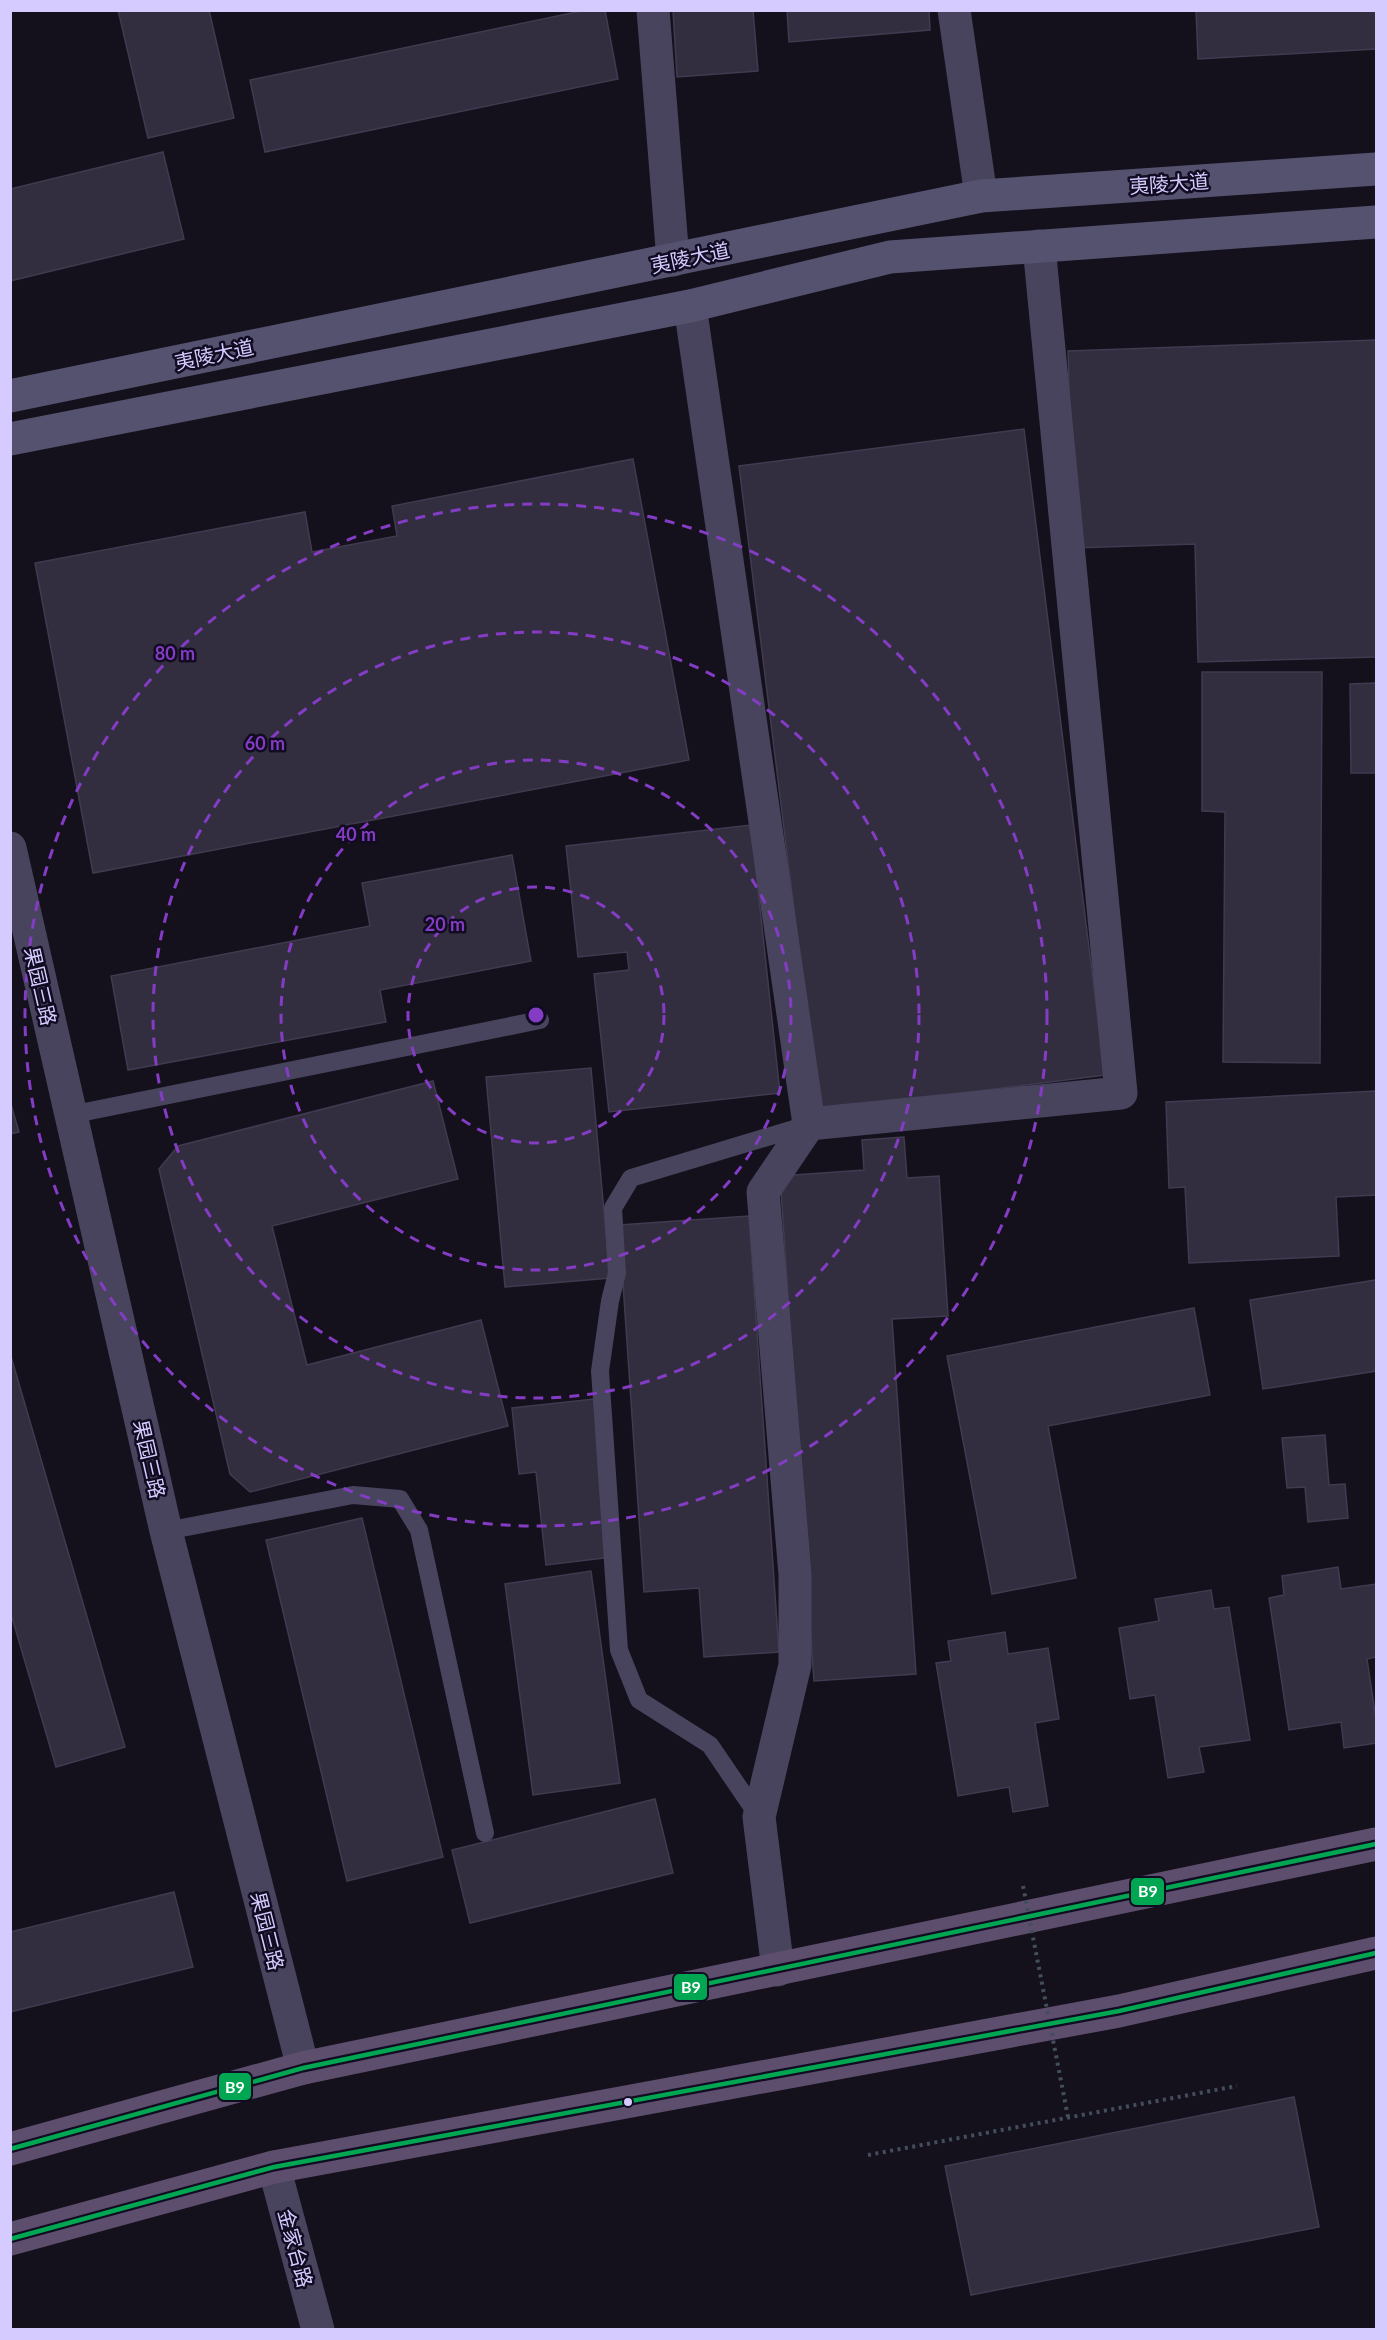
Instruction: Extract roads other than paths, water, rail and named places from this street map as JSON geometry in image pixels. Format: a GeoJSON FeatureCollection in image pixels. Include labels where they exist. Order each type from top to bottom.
{"type":"FeatureCollection","features":[{"type":"Feature","properties":{"kind":"main road","name":"夷陵大道"},"geometry":{"type":"LineString","coordinates":[[10,396],[981,196],[1377,169]]}},
{"type":"Feature","properties":{"kind":"main road"},"geometry":{"type":"LineString","coordinates":[[10,439],[690,306],[890,257],[1377,222]]}},
{"type":"Feature","properties":{"kind":"main road"},"geometry":{"type":"LineString","coordinates":[[10,2149],[303,2068],[1377,1844]]}},
{"type":"Feature","properties":{"kind":"main road"},"geometry":{"type":"LineString","coordinates":[[10,2239],[274,2167],[1119,2011],[1377,1953]]}},
{"type":"Feature","properties":{"kind":"street"},"geometry":{"type":"LineString","coordinates":[[653,10],[673,260]]}},
{"type":"Feature","properties":{"kind":"street"},"geometry":{"type":"LineString","coordinates":[[954,10],[981,196]]}},
{"type":"Feature","properties":{"kind":"street"},"geometry":{"type":"LineString","coordinates":[[809,1124],[1121,1093],[1039,246]]}},
{"type":"Feature","properties":{"kind":"street"},"geometry":{"type":"LineString","coordinates":[[690,306],[809,1124],[763,1192],[795,1575],[795,1665],[759,1817],[778,1970]]}},
{"type":"Feature","properties":{"kind":"street","name":"果园三路"},"geometry":{"type":"LineString","coordinates":[[10,848],[166,1531],[303,2068]]}},
{"type":"Feature","properties":{"kind":"street","name":"金家台路"},"geometry":{"type":"LineString","coordinates":[[274,2167],[318,2330]]}},
{"type":"Feature","properties":{"kind":"lane"},"geometry":{"type":"LineString","coordinates":[[70,1115],[540,1020]]}},
{"type":"Feature","properties":{"kind":"lane"},"geometry":{"type":"LineString","coordinates":[[759,1817],[710,1745],[639,1700],[619,1650],[600,1371],[610,1301],[617,1274],[613,1208],[631,1178],[809,1124]]}},
{"type":"Feature","properties":{"kind":"lane"},"geometry":{"type":"LineString","coordinates":[[166,1531],[353,1495],[400,1499],[419,1530],[485,1833]]}}]}
